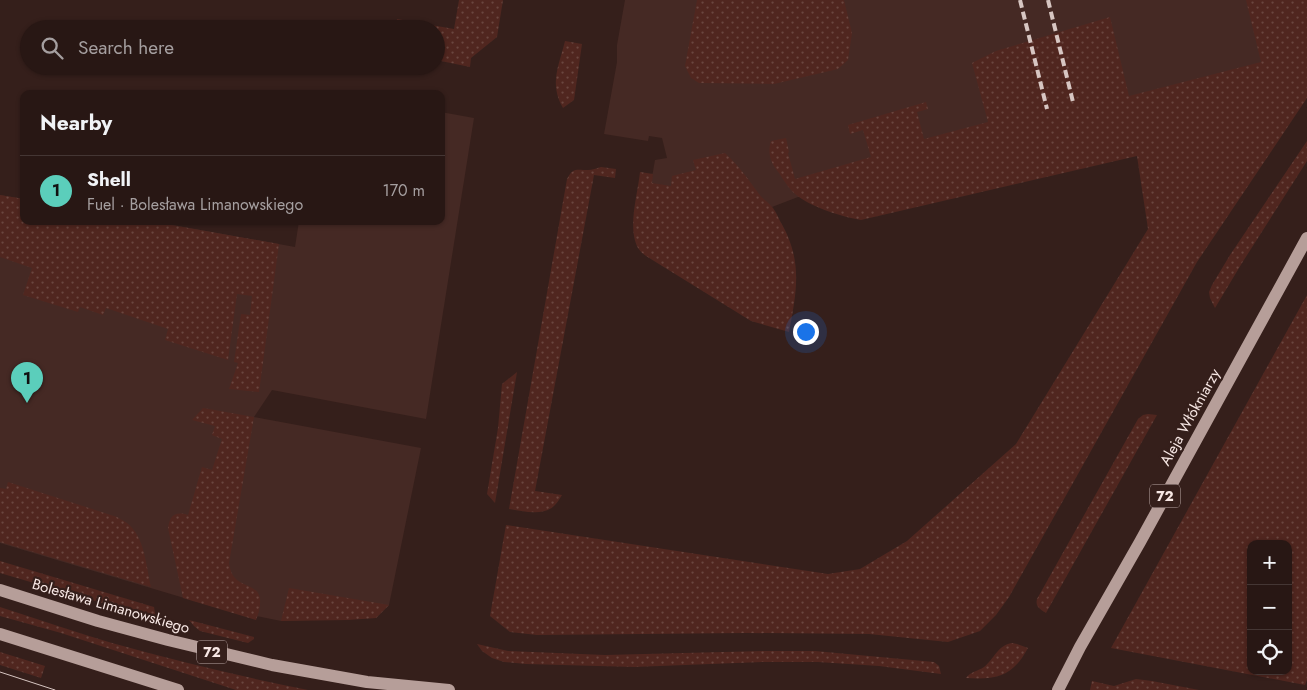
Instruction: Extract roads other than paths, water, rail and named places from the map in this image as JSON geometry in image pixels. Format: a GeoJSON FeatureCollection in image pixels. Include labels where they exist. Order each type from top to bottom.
{"type":"FeatureCollection","features":[{"type":"Feature","properties":{"kind":"main road","name":"Aleja Włókniarzy"},"geometry":{"type":"LineString","coordinates":[[1058,690],[1307,238]]}},
{"type":"Feature","properties":{"kind":"main road","name":"Bolesława Limanowskiego"},"geometry":{"type":"LineString","coordinates":[[0,590],[98,621],[254,662],[366,682],[449,690]]}},
{"type":"Feature","properties":{"kind":"main road"},"geometry":{"type":"LineString","coordinates":[[0,634],[178,690]]}},
{"type":"Feature","properties":{"kind":"tram line"},"geometry":{"type":"LineString","coordinates":[[0,672],[55,690]]}},
{"type":"Feature","properties":{"kind":"railway"},"geometry":{"type":"LineString","coordinates":[[1020,0],[1047,109]]}},
{"type":"Feature","properties":{"kind":"railway"},"geometry":{"type":"LineString","coordinates":[[1048,0],[1073,102]]}},
{"type":"Feature","properties":{"kind":"place","name":"Shell"},"geometry":{"type":"Point","coordinates":[27,403]}}]}
